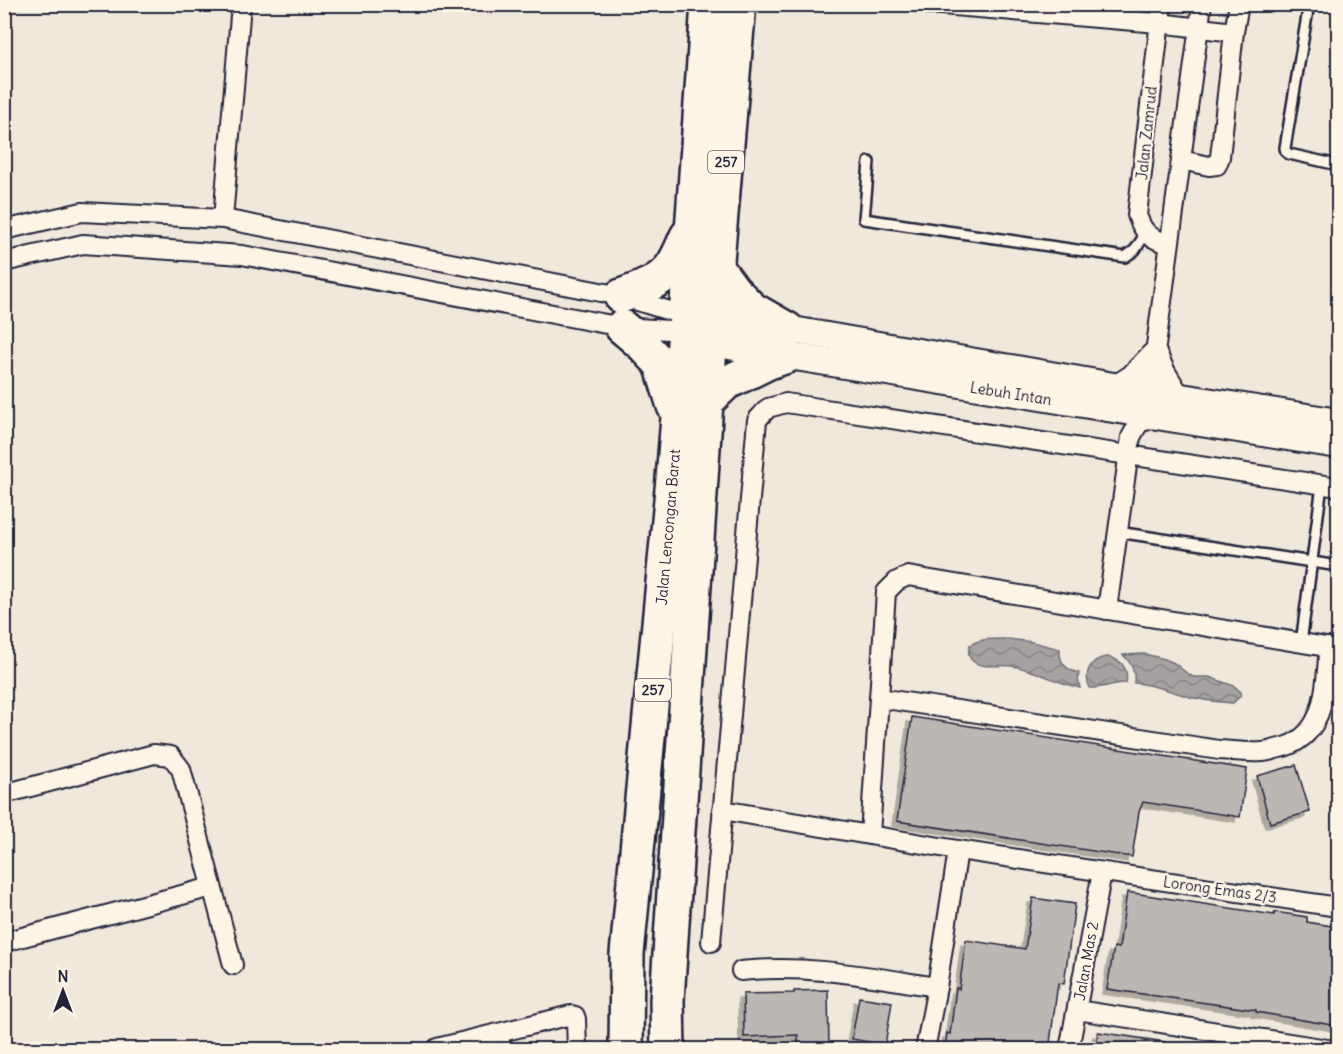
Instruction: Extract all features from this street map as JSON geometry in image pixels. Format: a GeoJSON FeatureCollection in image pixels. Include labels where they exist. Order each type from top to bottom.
{"type":"FeatureCollection","features":[{"type":"Feature","properties":{"kind":"highway","name":"Jalan Lencongan Barat"},"geometry":{"type":"LineString","coordinates":[[626,1050],[627,954],[678,422],[699,327],[717,268],[739,4]]}},
{"type":"Feature","properties":{"kind":"highway","name":"Jalan Lencongan Barat"},"geometry":{"type":"LineString","coordinates":[[668,1050],[667,1000],[706,402],[692,225],[702,12]]}},
{"type":"Feature","properties":{"kind":"highway"},"geometry":{"type":"LineString","coordinates":[[678,422],[661,364],[642,344],[621,312],[642,288],[663,277],[674,263],[692,225]]}},
{"type":"Feature","properties":{"kind":"highway"},"geometry":{"type":"LineString","coordinates":[[706,402],[726,383],[769,362],[787,342],[733,290],[717,268]]}},
{"type":"Feature","properties":{"kind":"main road","name":"Lebuh Intan"},"geometry":{"type":"LineString","coordinates":[[699,327],[1113,398],[1160,417],[1338,445]]}},
{"type":"Feature","properties":{"kind":"main road"},"geometry":{"type":"LineString","coordinates":[[1113,398],[1155,357],[1176,396]]}},
{"type":"Feature","properties":{"kind":"main road","name":"Lebuh Intan"},"geometry":{"type":"LineString","coordinates":[[1113,398],[1150,392],[1338,422]]}},
{"type":"Feature","properties":{"kind":"street"},"geometry":{"type":"LineString","coordinates":[[223,219],[241,4]]}},
{"type":"Feature","properties":{"kind":"street"},"geometry":{"type":"LineString","coordinates":[[929,4],[1159,23],[1234,32]]}},
{"type":"Feature","properties":{"kind":"street","name":"Jalan Zamrud"},"geometry":{"type":"LineString","coordinates":[[1146,233],[1137,215],[1162,4]]}},
{"type":"Feature","properties":{"kind":"street"},"geometry":{"type":"LineString","coordinates":[[1150,392],[1202,4]]}},
{"type":"Feature","properties":{"kind":"street"},"geometry":{"type":"LineString","coordinates":[[1180,160],[1209,166],[1217,165],[1220,157],[1239,4]]}},
{"type":"Feature","properties":{"kind":"street"},"geometry":{"type":"LineString","coordinates":[[4,230],[82,212],[223,219],[621,312],[699,327]]}},
{"type":"Feature","properties":{"kind":"street"},"geometry":{"type":"LineString","coordinates":[[1146,233],[1159,241],[1169,243]]}},
{"type":"Feature","properties":{"kind":"street"},"geometry":{"type":"LineString","coordinates":[[4,262],[83,243],[242,255],[621,312],[699,327]]}},
{"type":"Feature","properties":{"kind":"street"},"geometry":{"type":"LineString","coordinates":[[1113,398],[1121,421],[1131,436]]}},
{"type":"Feature","properties":{"kind":"street"},"geometry":{"type":"LineString","coordinates":[[711,942],[757,420],[768,408],[786,403],[1330,486]]}},
{"type":"Feature","properties":{"kind":"street"},"geometry":{"type":"LineString","coordinates":[[1107,610],[1131,436],[1139,423],[1160,417]]}},
{"type":"Feature","properties":{"kind":"street"},"geometry":{"type":"LineString","coordinates":[[870,835],[879,698],[886,592],[897,581],[908,576],[1334,648],[1322,705],[1307,735],[1288,746],[1263,752],[1220,750],[879,698]]}},
{"type":"Feature","properties":{"kind":"street"},"geometry":{"type":"LineString","coordinates":[[4,794],[154,754],[171,756],[181,769],[233,965]]}},
{"type":"Feature","properties":{"kind":"street","name":"Lorong Emas 2/3"},"geometry":{"type":"LineString","coordinates":[[722,810],[1102,872],[1338,907]]}},
{"type":"Feature","properties":{"kind":"street"},"geometry":{"type":"LineString","coordinates":[[925,1050],[958,849]]}},
{"type":"Feature","properties":{"kind":"street","name":"Jalan Mas 2"},"geometry":{"type":"LineString","coordinates":[[1069,1050],[1102,872]]}},
{"type":"Feature","properties":{"kind":"street"},"geometry":{"type":"LineString","coordinates":[[4,942],[212,886]]}},
{"type":"Feature","properties":{"kind":"street"},"geometry":{"type":"LineString","coordinates":[[741,971],[784,968],[817,970],[937,987]]}},
{"type":"Feature","properties":{"kind":"street"},"geometry":{"type":"LineString","coordinates":[[1077,1010],[1334,1050]]}},
{"type":"Feature","properties":{"kind":"street"},"geometry":{"type":"LineString","coordinates":[[435,1049],[571,1015],[576,1019],[577,1050]]}},
{"type":"Feature","properties":{"kind":"lane"},"geometry":{"type":"LineString","coordinates":[[1309,4],[1285,148],[1289,154],[1338,165]]}},
{"type":"Feature","properties":{"kind":"lane"},"geometry":{"type":"LineString","coordinates":[[869,162],[864,219],[1125,257],[1135,250],[1146,233]]}},
{"type":"Feature","properties":{"kind":"lane"},"geometry":{"type":"LineString","coordinates":[[1301,643],[1312,562],[1330,486]]}},
{"type":"Feature","properties":{"kind":"lane"},"geometry":{"type":"LineString","coordinates":[[1118,532],[1338,566]]}},
{"type":"Feature","properties":{"kind":"lane"},"geometry":{"type":"LineString","coordinates":[[504,1031],[505,1050]]}},
{"type":"Feature","properties":{"kind":"water"},"geometry":{"type":"Polygon","coordinates":[[[1008,639],[1060,649],[1064,665],[1079,673],[1080,688],[1021,668],[978,664],[971,658],[970,645],[984,640],[1008,639]]]}},
{"type":"Feature","properties":{"kind":"water"},"geometry":{"type":"Polygon","coordinates":[[[1144,654],[1174,663],[1193,677],[1209,677],[1234,686],[1241,692],[1240,696],[1233,703],[1212,701],[1134,683],[1132,667],[1123,655],[1144,654]]]}},
{"type":"Feature","properties":{"kind":"water"},"geometry":{"type":"Polygon","coordinates":[[[1107,657],[1123,665],[1127,678],[1126,683],[1090,688],[1087,677],[1092,664],[1107,657]]]}},
{"type":"Feature","properties":{"kind":"building"},"geometry":{"type":"Polygon","coordinates":[[[912,717],[1247,769],[1240,817],[1143,802],[1139,812],[1132,857],[897,821],[912,717]]]}},
{"type":"Feature","properties":{"kind":"building"},"geometry":{"type":"Polygon","coordinates":[[[1296,765],[1310,812],[1270,823],[1257,776],[1296,765]]]}},
{"type":"Feature","properties":{"kind":"building"},"geometry":{"type":"Polygon","coordinates":[[[1127,892],[1274,915],[1275,912],[1307,917],[1307,922],[1338,927],[1338,1026],[1256,1012],[1256,1010],[1107,989],[1114,947],[1119,948],[1127,892]]]}},
{"type":"Feature","properties":{"kind":"building"},"geometry":{"type":"Polygon","coordinates":[[[1033,898],[1075,904],[1064,984],[1058,983],[1049,1050],[945,1050],[947,1033],[950,1034],[956,988],[959,989],[966,940],[1025,949],[1033,898]]]}},
{"type":"Feature","properties":{"kind":"building"},"geometry":{"type":"Polygon","coordinates":[[[828,990],[829,1050],[798,1050],[798,1035],[744,1037],[743,994],[828,990]]]}},
{"type":"Feature","properties":{"kind":"building"},"geometry":{"type":"Polygon","coordinates":[[[859,997],[892,1002],[885,1045],[852,1039],[859,997]]]}},
{"type":"Feature","properties":{"kind":"building"},"geometry":{"type":"Polygon","coordinates":[[[1098,1032],[1165,1042],[1164,1050],[1095,1050],[1098,1032]]]}}]}
